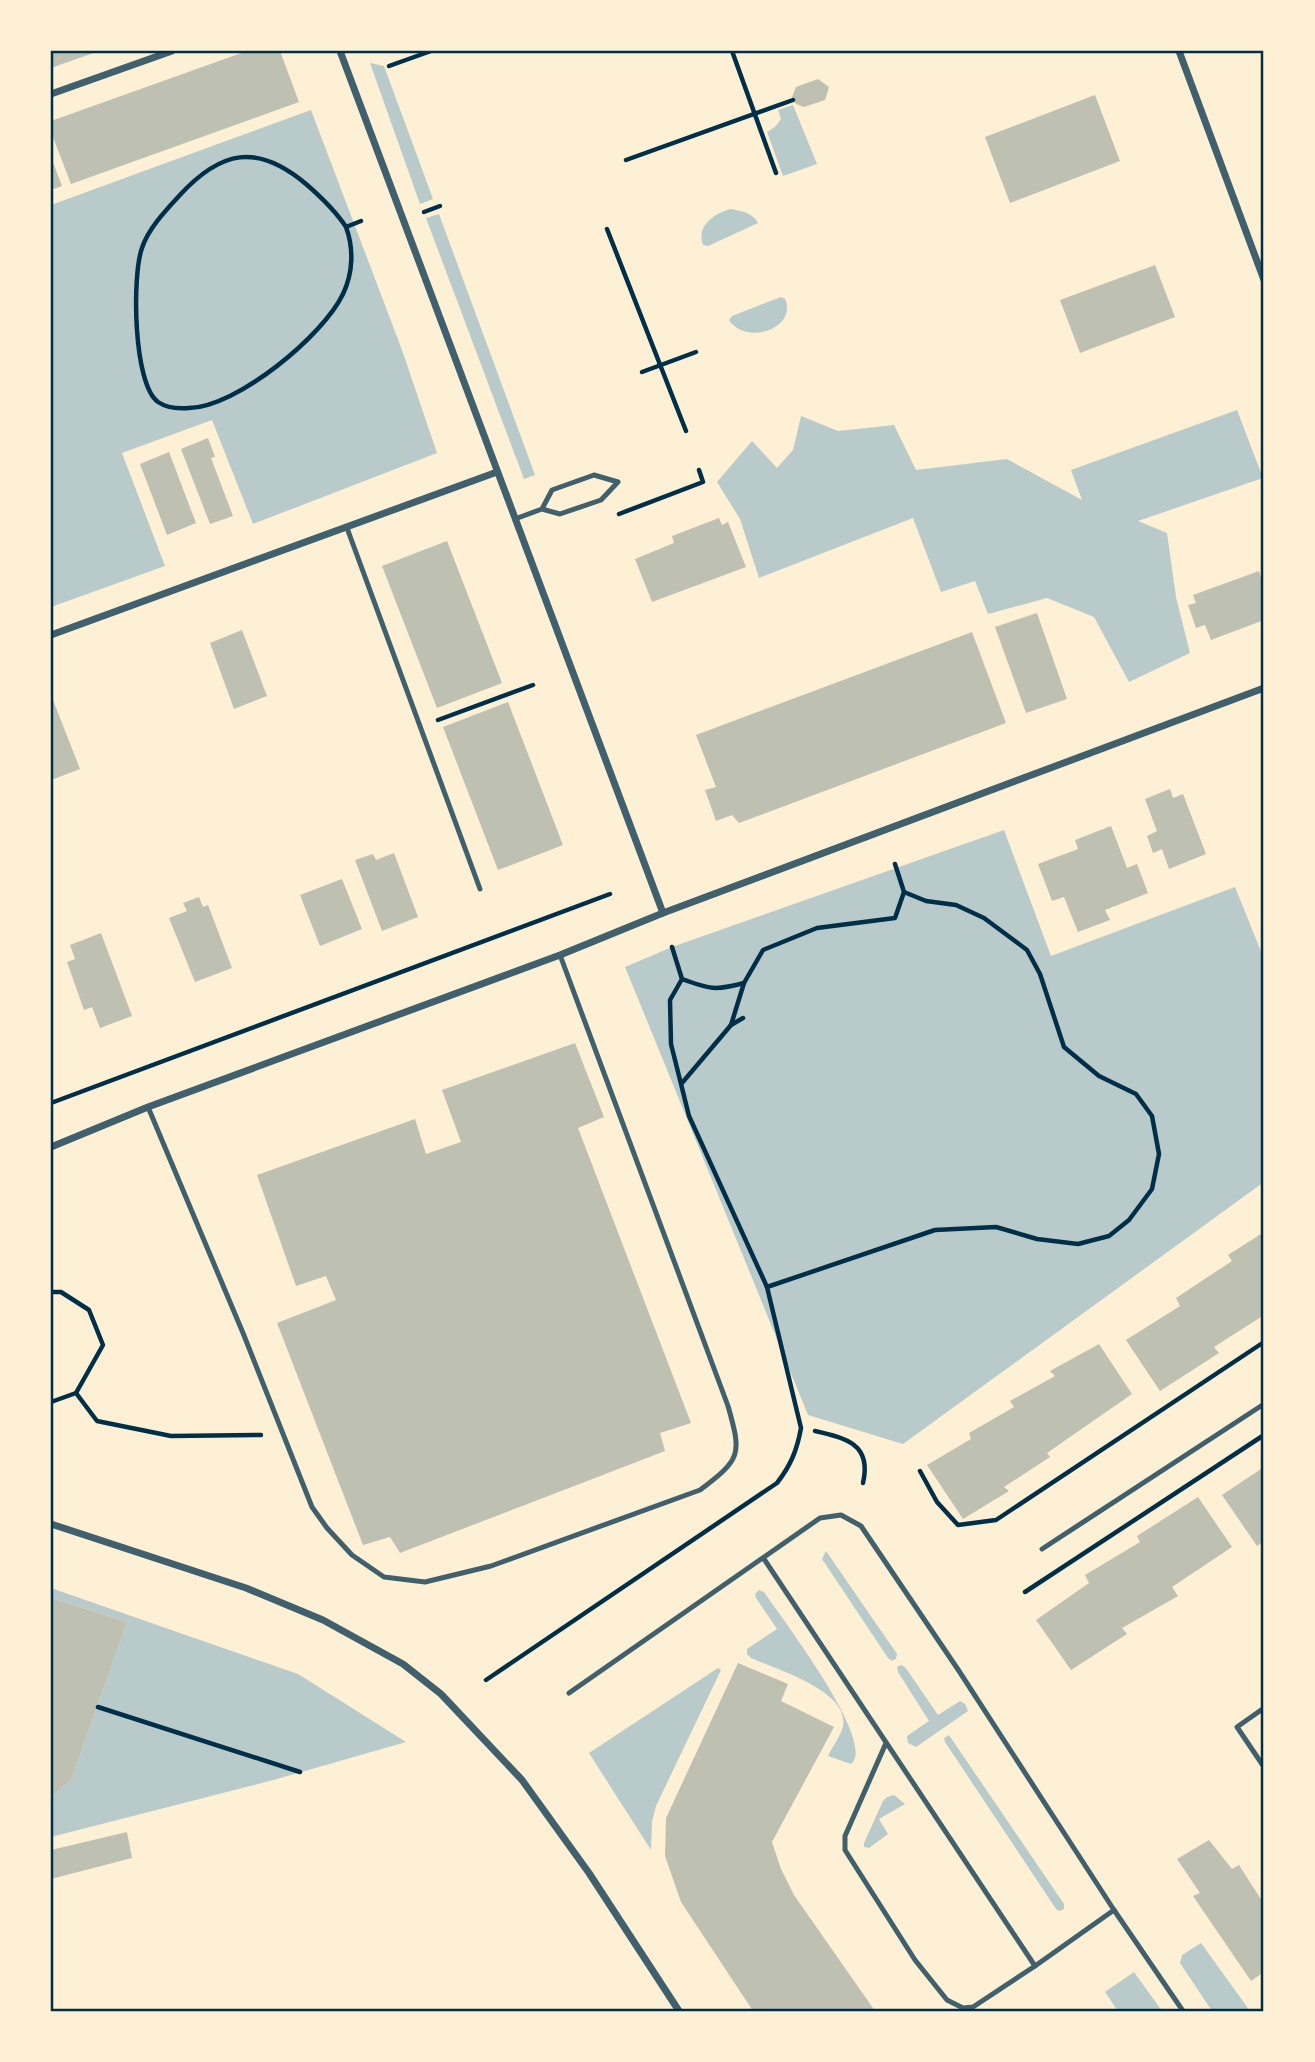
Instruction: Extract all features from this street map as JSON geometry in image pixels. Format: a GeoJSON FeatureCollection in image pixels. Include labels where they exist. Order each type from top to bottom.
{"type":"FeatureCollection","features":[{"type":"Feature","properties":{"kind":"street"},"geometry":{"type":"LineString","coordinates":[[51,94],[172,51]]}},
{"type":"Feature","properties":{"kind":"street"},"geometry":{"type":"LineString","coordinates":[[340,51],[663,913]]}},
{"type":"Feature","properties":{"kind":"street"},"geometry":{"type":"LineString","coordinates":[[1179,51],[1264,280]]}},
{"type":"Feature","properties":{"kind":"street"},"geometry":{"type":"LineString","coordinates":[[51,635],[497,472]]}},
{"type":"Feature","properties":{"kind":"street"},"geometry":{"type":"LineString","coordinates":[[51,1147],[148,1107],[560,955],[663,913],[1264,688]]}},
{"type":"Feature","properties":{"kind":"street"},"geometry":{"type":"LineString","coordinates":[[51,1524],[246,1588],[323,1620],[403,1664],[441,1694],[522,1780],[589,1873],[679,2011]]}},
{"type":"Feature","properties":{"kind":"lane"},"geometry":{"type":"LineString","coordinates":[[515,519],[542,509],[560,514],[601,500],[618,482],[594,475],[552,491],[542,509]]}},
{"type":"Feature","properties":{"kind":"lane"},"geometry":{"type":"LineString","coordinates":[[347,528],[480,889]]}},
{"type":"Feature","properties":{"kind":"lane"},"geometry":{"type":"LineString","coordinates":[[148,1107],[243,1333],[312,1507],[352,1555],[384,1577],[425,1582],[491,1566],[700,1490],[729,1468],[738,1442],[728,1406],[560,955]]}},
{"type":"Feature","properties":{"kind":"lane"},"geometry":{"type":"LineString","coordinates":[[1042,1549],[1264,1405]]}},
{"type":"Feature","properties":{"kind":"lane"},"geometry":{"type":"LineString","coordinates":[[569,1693],[820,1518],[841,1515],[861,1526],[1183,2011]]}},
{"type":"Feature","properties":{"kind":"lane"},"geometry":{"type":"LineString","coordinates":[[764,1559],[1035,1966]]}},
{"type":"Feature","properties":{"kind":"lane"},"geometry":{"type":"LineString","coordinates":[[1264,1708],[1237,1727],[1264,1766]]}},
{"type":"Feature","properties":{"kind":"lane"},"geometry":{"type":"LineString","coordinates":[[886,1743],[845,1836],[845,1850],[915,1961],[947,2000],[963,2008],[973,2007],[1114,1910]]}},
{"type":"Feature","properties":{"kind":"path"},"geometry":{"type":"LineString","coordinates":[[388,66],[431,51]]}},
{"type":"Feature","properties":{"kind":"path"},"geometry":{"type":"LineString","coordinates":[[732,51],[776,173]]}},
{"type":"Feature","properties":{"kind":"path"},"geometry":{"type":"LineString","coordinates":[[626,160],[793,100]]}},
{"type":"Feature","properties":{"kind":"path"},"geometry":{"type":"LineString","coordinates":[[246,155],[266,159],[290,170],[316,192],[346,227],[352,253],[343,294],[334,309],[298,347],[264,376],[233,396],[187,409],[158,402],[146,386],[139,349],[136,296],[138,265],[142,246],[170,205],[190,184],[216,164],[235,157],[246,155]]}},
{"type":"Feature","properties":{"kind":"path"},"geometry":{"type":"LineString","coordinates":[[424,212],[440,206]]}},
{"type":"Feature","properties":{"kind":"path"},"geometry":{"type":"LineString","coordinates":[[346,227],[361,221]]}},
{"type":"Feature","properties":{"kind":"path"},"geometry":{"type":"LineString","coordinates":[[607,229],[685,431]]}},
{"type":"Feature","properties":{"kind":"path"},"geometry":{"type":"LineString","coordinates":[[642,372],[696,352]]}},
{"type":"Feature","properties":{"kind":"path"},"geometry":{"type":"LineString","coordinates":[[614,516],[703,482],[699,470]]}},
{"type":"Feature","properties":{"kind":"path"},"geometry":{"type":"LineString","coordinates":[[434,721],[533,685]]}},
{"type":"Feature","properties":{"kind":"path"},"geometry":{"type":"LineString","coordinates":[[731,1025],[744,983],[763,950],[817,928],[895,918],[904,892],[895,864]]}},
{"type":"Feature","properties":{"kind":"path"},"geometry":{"type":"LineString","coordinates":[[766,1287],[935,1230],[996,1227],[1037,1239],[1078,1244],[1109,1236],[1129,1220],[1152,1189],[1159,1154],[1152,1116],[1136,1094],[1099,1076],[1064,1047],[1040,975],[1027,950],[984,918],[956,905],[926,901],[904,892]]}},
{"type":"Feature","properties":{"kind":"path"},"geometry":{"type":"LineString","coordinates":[[51,1103],[610,894]]}},
{"type":"Feature","properties":{"kind":"path"},"geometry":{"type":"LineString","coordinates":[[682,979],[721,989],[744,983]]}},
{"type":"Feature","properties":{"kind":"path"},"geometry":{"type":"LineString","coordinates":[[681,1083],[731,1025],[743,1018]]}},
{"type":"Feature","properties":{"kind":"path"},"geometry":{"type":"LineString","coordinates":[[51,1292],[61,1292],[89,1310],[103,1345],[76,1393],[51,1402]]}},
{"type":"Feature","properties":{"kind":"path"},"geometry":{"type":"LineString","coordinates":[[919,1471],[937,1502],[958,1524],[996,1520],[1264,1342]]}},
{"type":"Feature","properties":{"kind":"path"},"geometry":{"type":"LineString","coordinates":[[76,1393],[97,1421],[171,1436],[283,1434]]}},
{"type":"Feature","properties":{"kind":"path"},"geometry":{"type":"LineString","coordinates":[[815,1432],[843,1438],[860,1450],[865,1462],[863,1483]]}},
{"type":"Feature","properties":{"kind":"path"},"geometry":{"type":"LineString","coordinates":[[1025,1592],[1264,1434]]}},
{"type":"Feature","properties":{"kind":"path"},"geometry":{"type":"LineString","coordinates":[[98,1707],[300,1772]]}},
{"type":"Feature","properties":{"kind":"shaded area"},"geometry":{"type":"Polygon","coordinates":[[[370,63],[384,66],[433,199],[420,204],[370,63]]]}},
{"type":"Feature","properties":{"kind":"shaded area"},"geometry":{"type":"Polygon","coordinates":[[[793,105],[817,164],[783,176],[767,132],[781,119],[778,110],[793,105]]]}},
{"type":"Feature","properties":{"kind":"shaded area"},"geometry":{"type":"Polygon","coordinates":[[[311,110],[402,350],[437,453],[253,524],[212,420],[122,453],[165,566],[51,607],[51,205],[311,110]]]}},
{"type":"Feature","properties":{"kind":"shaded area"},"geometry":{"type":"Polygon","coordinates":[[[731,209],[750,215],[758,223],[708,246],[703,245],[701,238],[704,226],[713,217],[731,209]]]}},
{"type":"Feature","properties":{"kind":"shaded area"},"geometry":{"type":"Polygon","coordinates":[[[439,214],[535,475],[524,479],[426,218],[439,214]]]}},
{"type":"Feature","properties":{"kind":"shaded area"},"geometry":{"type":"Polygon","coordinates":[[[781,297],[785,299],[787,309],[784,318],[769,330],[747,332],[737,328],[729,320],[732,316],[781,297]]]}},
{"type":"Feature","properties":{"kind":"shaded area"},"geometry":{"type":"Polygon","coordinates":[[[1237,410],[1263,478],[1138,521],[1167,533],[1176,597],[1190,653],[1129,682],[1094,617],[1047,598],[988,614],[975,581],[941,592],[913,518],[759,578],[740,519],[717,482],[752,441],[777,468],[793,450],[801,416],[838,431],[894,425],[916,470],[1007,459],[1082,500],[1071,470],[1237,410]]]}},
{"type":"Feature","properties":{"kind":"shaded area"},"geometry":{"type":"Polygon","coordinates":[[[1004,830],[1051,956],[1235,887],[1264,959],[1264,1182],[903,1444],[808,1415],[625,967],[672,947],[1004,830]]]}},
{"type":"Feature","properties":{"kind":"shaded area"},"geometry":{"type":"Polygon","coordinates":[[[826,1551],[897,1654],[896,1659],[892,1661],[888,1658],[822,1559],[826,1551]]]}},
{"type":"Feature","properties":{"kind":"shaded area"},"geometry":{"type":"Polygon","coordinates":[[[51,1588],[298,1674],[406,1742],[277,1779],[51,1837],[51,1797],[71,1780],[127,1622],[51,1598],[51,1588]]]}},
{"type":"Feature","properties":{"kind":"shaded area"},"geometry":{"type":"Polygon","coordinates":[[[759,1590],[764,1592],[806,1651],[840,1707],[856,1752],[851,1764],[828,1756],[843,1726],[842,1713],[835,1702],[809,1683],[747,1654],[747,1649],[777,1629],[756,1598],[755,1594],[759,1590]]]}},
{"type":"Feature","properties":{"kind":"shaded area"},"geometry":{"type":"Polygon","coordinates":[[[901,1665],[938,1715],[960,1701],[968,1711],[916,1747],[908,1743],[907,1736],[929,1721],[898,1672],[897,1667],[901,1665]]]}},
{"type":"Feature","properties":{"kind":"shaded area"},"geometry":{"type":"Polygon","coordinates":[[[718,1668],[721,1670],[656,1806],[652,1822],[651,1850],[589,1753],[718,1668]]]}},
{"type":"Feature","properties":{"kind":"shaded area"},"geometry":{"type":"Polygon","coordinates":[[[949,1735],[1064,1904],[1064,1909],[1056,1909],[945,1742],[944,1738],[949,1735]]]}},
{"type":"Feature","properties":{"kind":"shaded area"},"geometry":{"type":"Polygon","coordinates":[[[894,1795],[905,1804],[879,1819],[888,1834],[869,1848],[864,1847],[883,1801],[894,1795]]]}},
{"type":"Feature","properties":{"kind":"shaded area"},"geometry":{"type":"Polygon","coordinates":[[[1201,1943],[1250,2011],[1212,2011],[1180,1963],[1182,1955],[1201,1943]]]}},
{"type":"Feature","properties":{"kind":"shaded area"},"geometry":{"type":"Polygon","coordinates":[[[1134,1972],[1162,2011],[1118,2011],[1105,1992],[1134,1972]]]}},
{"type":"Feature","properties":{"kind":"building"},"geometry":{"type":"Polygon","coordinates":[[[51,51],[99,51],[51,68],[51,51]]]}},
{"type":"Feature","properties":{"kind":"building"},"geometry":{"type":"Polygon","coordinates":[[[247,51],[280,51],[299,102],[71,184],[51,132],[51,121],[247,51]]]}},
{"type":"Feature","properties":{"kind":"building"},"geometry":{"type":"Polygon","coordinates":[[[818,79],[829,87],[825,100],[804,107],[796,104],[792,97],[796,87],[818,79]]]}},
{"type":"Feature","properties":{"kind":"building"},"geometry":{"type":"Polygon","coordinates":[[[1095,95],[1120,161],[1010,203],[985,137],[1095,95]]]}},
{"type":"Feature","properties":{"kind":"building"},"geometry":{"type":"Polygon","coordinates":[[[51,157],[62,186],[51,190],[51,157]]]}},
{"type":"Feature","properties":{"kind":"building"},"geometry":{"type":"Polygon","coordinates":[[[1155,265],[1175,317],[1080,353],[1060,300],[1155,265]]]}},
{"type":"Feature","properties":{"kind":"building"},"geometry":{"type":"Polygon","coordinates":[[[208,438],[215,457],[211,458],[233,516],[210,524],[181,449],[208,438]]]}},
{"type":"Feature","properties":{"kind":"building"},"geometry":{"type":"Polygon","coordinates":[[[169,452],[196,523],[167,535],[140,464],[169,452]]]}},
{"type":"Feature","properties":{"kind":"building"},"geometry":{"type":"Polygon","coordinates":[[[719,518],[722,525],[728,522],[746,567],[652,602],[635,559],[674,543],[672,536],[719,518]]]}},
{"type":"Feature","properties":{"kind":"building"},"geometry":{"type":"Polygon","coordinates":[[[447,541],[502,683],[437,708],[382,566],[447,541]]]}},
{"type":"Feature","properties":{"kind":"building"},"geometry":{"type":"Polygon","coordinates":[[[1259,571],[1264,587],[1264,620],[1211,640],[1205,625],[1196,628],[1188,605],[1196,603],[1193,595],[1259,571]]]}},
{"type":"Feature","properties":{"kind":"building"},"geometry":{"type":"Polygon","coordinates":[[[1037,613],[1067,699],[1026,713],[995,627],[1037,613]]]}},
{"type":"Feature","properties":{"kind":"building"},"geometry":{"type":"Polygon","coordinates":[[[242,630],[267,696],[234,709],[210,643],[242,630]]]}},
{"type":"Feature","properties":{"kind":"building"},"geometry":{"type":"Polygon","coordinates":[[[972,632],[1006,723],[739,823],[732,815],[716,821],[705,790],[716,787],[696,735],[972,632]]]}},
{"type":"Feature","properties":{"kind":"building"},"geometry":{"type":"Polygon","coordinates":[[[51,695],[80,769],[51,780],[51,695]]]}},
{"type":"Feature","properties":{"kind":"building"},"geometry":{"type":"Polygon","coordinates":[[[508,702],[563,845],[498,870],[443,727],[508,702]]]}},
{"type":"Feature","properties":{"kind":"building"},"geometry":{"type":"Polygon","coordinates":[[[1170,789],[1173,798],[1183,794],[1206,854],[1169,869],[1162,849],[1153,853],[1147,836],[1157,831],[1145,799],[1170,789]]]}},
{"type":"Feature","properties":{"kind":"building"},"geometry":{"type":"Polygon","coordinates":[[[1111,826],[1127,868],[1137,864],[1148,893],[1105,910],[1110,920],[1078,932],[1064,897],[1052,901],[1038,864],[1078,849],[1075,840],[1111,826]]]}},
{"type":"Feature","properties":{"kind":"building"},"geometry":{"type":"Polygon","coordinates":[[[394,853],[418,917],[382,931],[355,860],[373,854],[376,860],[394,853]]]}},
{"type":"Feature","properties":{"kind":"building"},"geometry":{"type":"Polygon","coordinates":[[[342,879],[362,929],[320,946],[300,895],[342,879]]]}},
{"type":"Feature","properties":{"kind":"building"},"geometry":{"type":"Polygon","coordinates":[[[199,897],[203,907],[208,905],[232,968],[195,982],[169,918],[187,911],[183,903],[199,897]]]}},
{"type":"Feature","properties":{"kind":"building"},"geometry":{"type":"Polygon","coordinates":[[[101,933],[132,1016],[100,1028],[92,1007],[84,1010],[67,962],[75,959],[70,945],[101,933]]]}},
{"type":"Feature","properties":{"kind":"building"},"geometry":{"type":"Polygon","coordinates":[[[575,1043],[604,1117],[578,1128],[691,1423],[660,1433],[665,1451],[400,1553],[390,1537],[363,1545],[277,1323],[336,1300],[326,1276],[296,1286],[257,1175],[415,1119],[426,1154],[461,1142],[442,1090],[575,1043]]]}},
{"type":"Feature","properties":{"kind":"building"},"geometry":{"type":"Polygon","coordinates":[[[1264,1232],[1264,1315],[1214,1347],[1219,1353],[1160,1391],[1126,1340],[1180,1306],[1176,1298],[1232,1261],[1228,1255],[1264,1232]]]}},
{"type":"Feature","properties":{"kind":"building"},"geometry":{"type":"Polygon","coordinates":[[[1099,1344],[1132,1394],[1047,1453],[1050,1457],[1004,1487],[1009,1491],[963,1519],[927,1465],[971,1439],[969,1433],[1014,1407],[1010,1401],[1055,1376],[1050,1371],[1099,1344]]]}},
{"type":"Feature","properties":{"kind":"building"},"geometry":{"type":"Polygon","coordinates":[[[1264,1467],[1264,1541],[1257,1546],[1222,1495],[1264,1467]]]}},
{"type":"Feature","properties":{"kind":"building"},"geometry":{"type":"Polygon","coordinates":[[[1198,1497],[1232,1547],[1172,1587],[1178,1596],[1122,1628],[1127,1634],[1071,1670],[1036,1620],[1089,1583],[1085,1575],[1140,1542],[1137,1536],[1198,1497]]]}},
{"type":"Feature","properties":{"kind":"building"},"geometry":{"type":"Polygon","coordinates":[[[51,1598],[127,1622],[71,1780],[51,1797],[51,1598]]]}},
{"type":"Feature","properties":{"kind":"building"},"geometry":{"type":"Polygon","coordinates":[[[738,1663],[788,1684],[781,1701],[834,1727],[772,1842],[794,1895],[875,2011],[753,2011],[681,1902],[665,1856],[666,1818],[738,1663]]]}},
{"type":"Feature","properties":{"kind":"building"},"geometry":{"type":"Polygon","coordinates":[[[127,1832],[132,1858],[51,1879],[51,1850],[127,1832]]]}},
{"type":"Feature","properties":{"kind":"building"},"geometry":{"type":"Polygon","coordinates":[[[1209,1840],[1232,1869],[1239,1865],[1264,1904],[1264,1972],[1251,1981],[1193,1896],[1200,1893],[1177,1859],[1209,1840]]]}}]}
